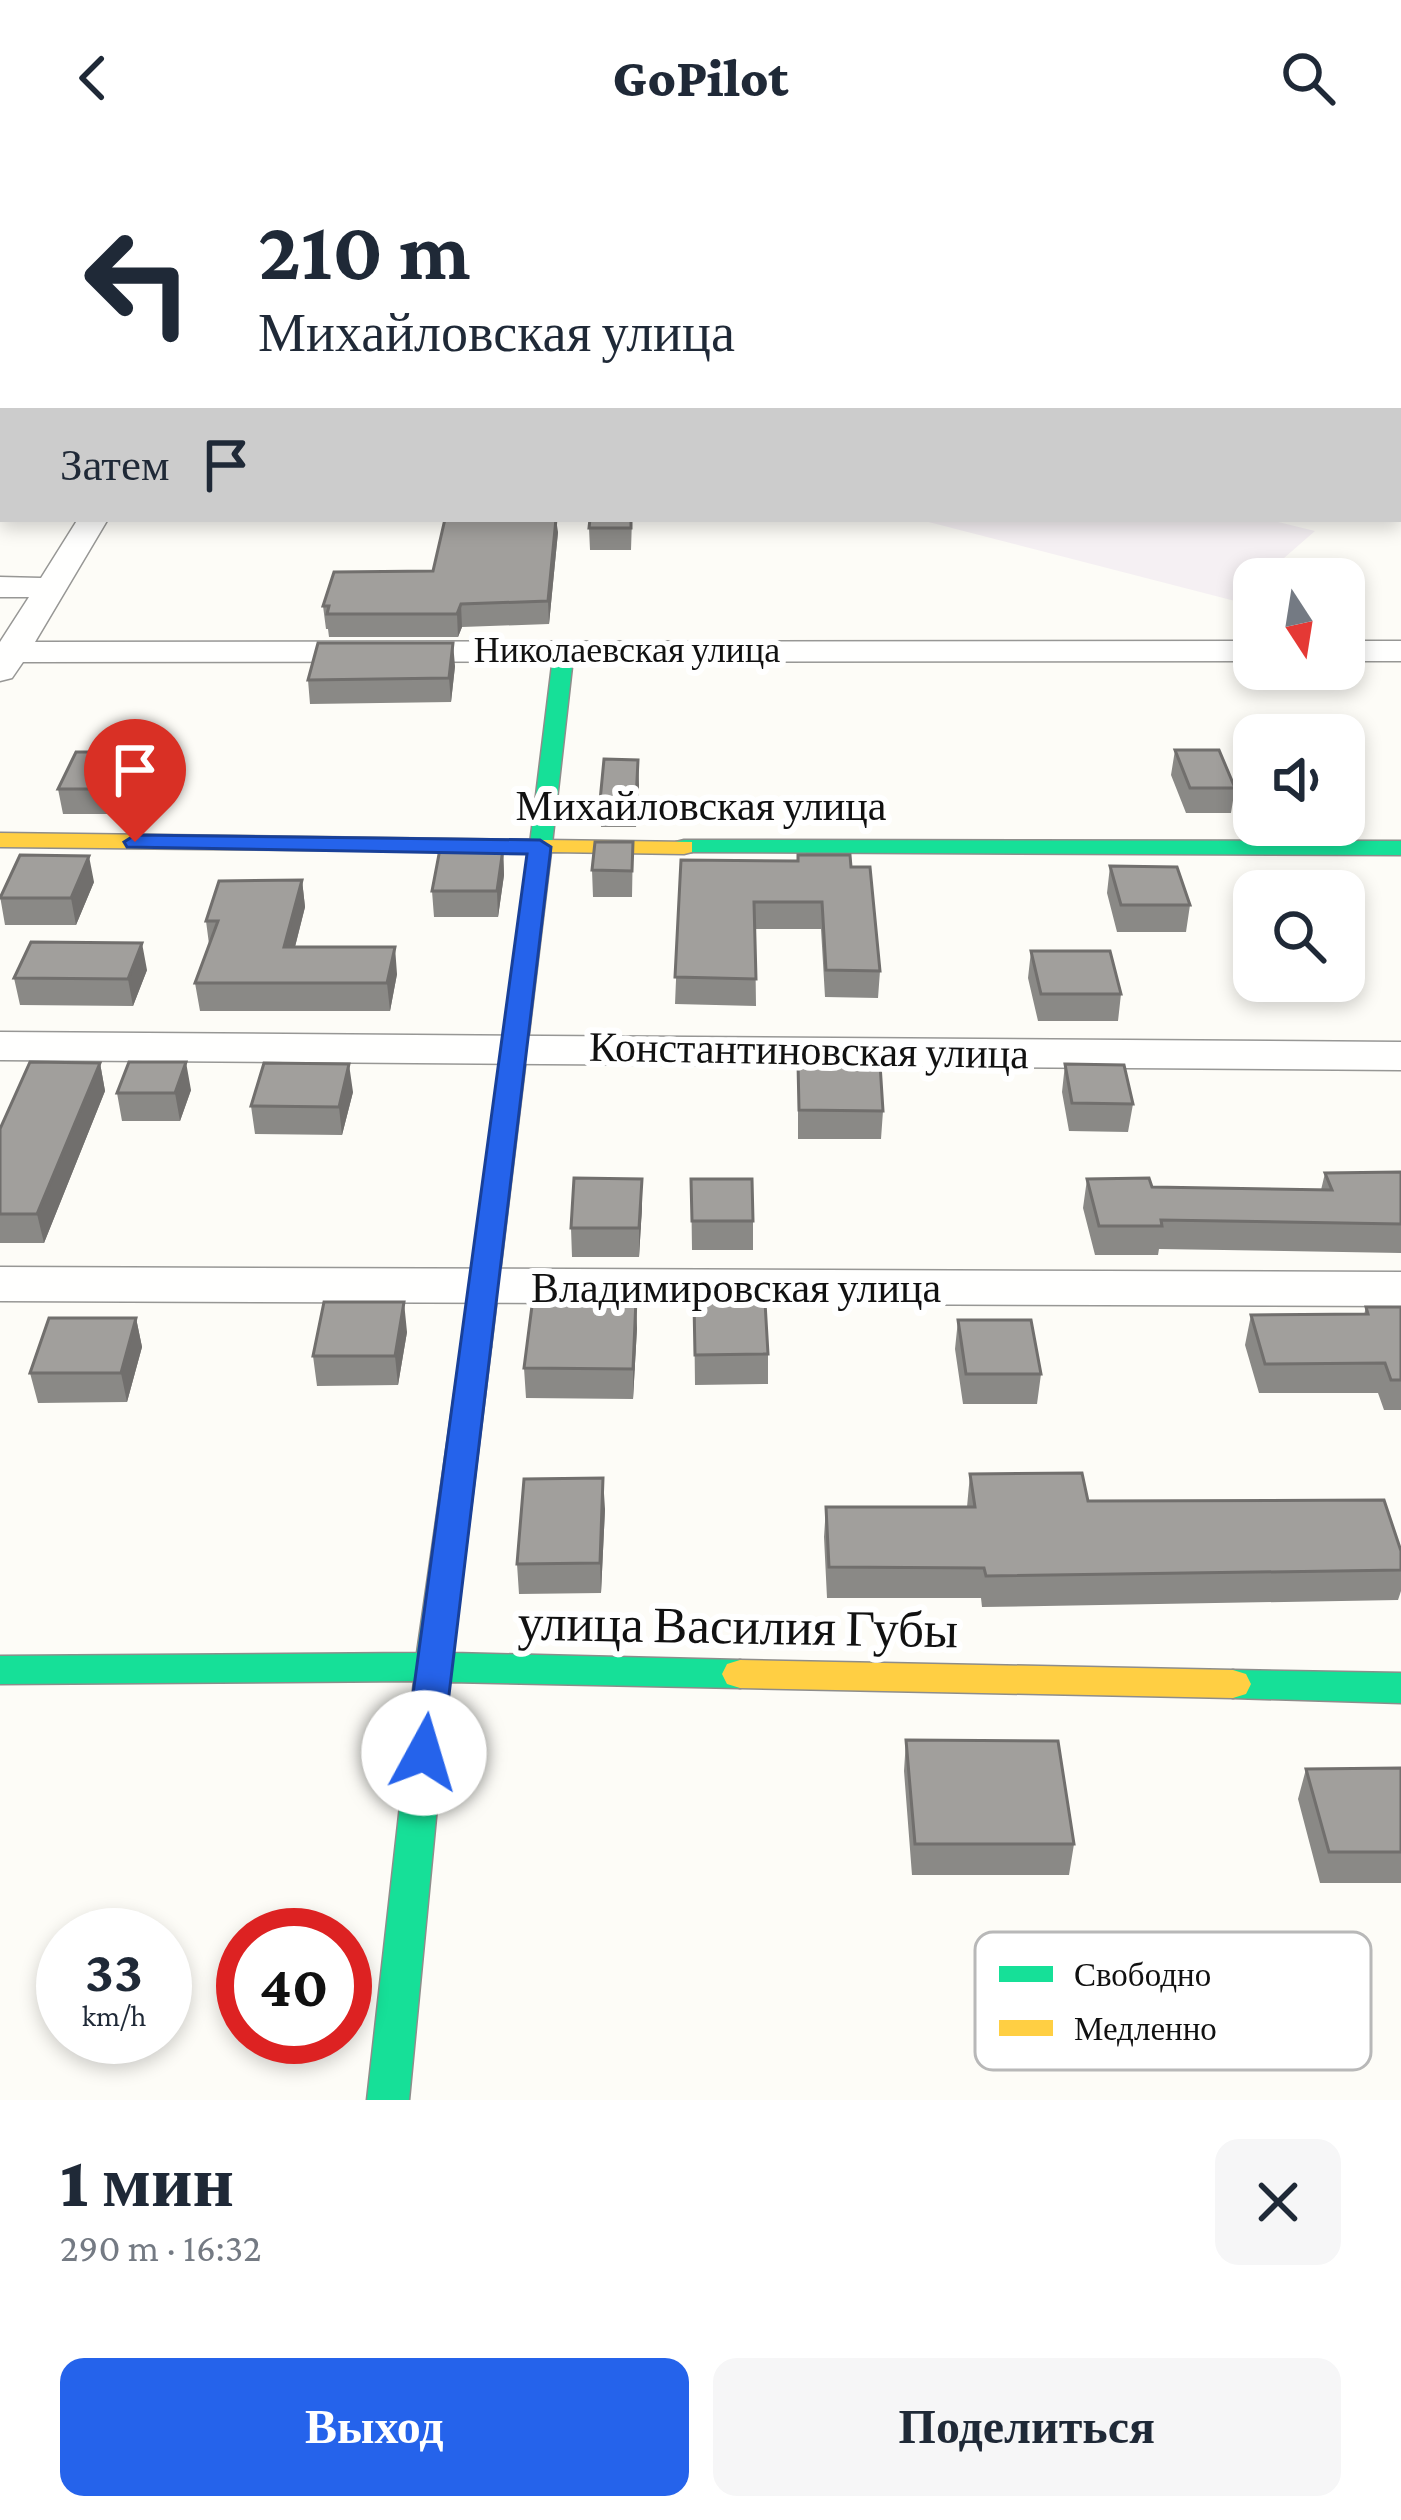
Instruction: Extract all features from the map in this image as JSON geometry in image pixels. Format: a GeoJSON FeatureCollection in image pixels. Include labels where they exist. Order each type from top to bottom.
{"type":"FeatureCollection","features":[{"type":"Feature","properties":{"kind":"street"},"geometry":{"type":"LineString","coordinates":[[4,658],[92,522]]}},
{"type":"Feature","properties":{"kind":"street"},"geometry":{"type":"LineString","coordinates":[[0,587],[48,588]]}},
{"type":"Feature","properties":{"kind":"street"},"geometry":{"type":"LineString","coordinates":[[388,2100],[433,1667],[517,1047],[564,650]]}},
{"type":"Feature","properties":{"kind":"street","name":"Николаевская улица"},"geometry":{"type":"LineString","coordinates":[[4,658],[564,650],[1233,651]]}},
{"type":"Feature","properties":{"kind":"street","name":"Михайловская улица"},"geometry":{"type":"LineString","coordinates":[[0,840],[540,847],[1401,848]]}},
{"type":"Feature","properties":{"kind":"street","name":"Константиновская улица"},"geometry":{"type":"LineString","coordinates":[[0,1046],[1401,1056]]}},
{"type":"Feature","properties":{"kind":"street","name":"Владимировская улица"},"geometry":{"type":"LineString","coordinates":[[0,1284],[1401,1289]]}},
{"type":"Feature","properties":{"kind":"street","name":"улица Василия Губы"},"geometry":{"type":"LineString","coordinates":[[0,1670],[433,1667],[1401,1688]]}},
{"type":"Feature","properties":{"kind":"shaded area"},"geometry":{"type":"Polygon","coordinates":[[[929,522],[1278,522],[1315,531],[1284,558],[1233,558],[1233,600],[929,522]]]}},
{"type":"Feature","properties":{"kind":"building"},"geometry":{"type":"Polygon","coordinates":[[[444,522],[556,522],[548,601],[461,604],[457,614],[327,614],[329,606],[323,606],[334,572],[433,571],[444,522]]]}},
{"type":"Feature","properties":{"kind":"building"},"geometry":{"type":"Polygon","coordinates":[[[590,522],[631,522],[631,528],[589,528],[590,522]]]}},
{"type":"Feature","properties":{"kind":"building"},"geometry":{"type":"Polygon","coordinates":[[[318,643],[453,643],[449,678],[308,680],[318,643]]]}},
{"type":"Feature","properties":{"kind":"building"},"geometry":{"type":"Polygon","coordinates":[[[1175,750],[1219,750],[1233,788],[1190,788],[1175,750]]]}},
{"type":"Feature","properties":{"kind":"building"},"geometry":{"type":"Polygon","coordinates":[[[76,752],[144,752],[127,789],[58,789],[76,752]]]}},
{"type":"Feature","properties":{"kind":"building"},"geometry":{"type":"Polygon","coordinates":[[[604,759],[638,760],[636,801],[600,801],[604,759]]]}},
{"type":"Feature","properties":{"kind":"building"},"geometry":{"type":"Polygon","coordinates":[[[595,842],[633,842],[632,871],[592,870],[595,842]]]}},
{"type":"Feature","properties":{"kind":"building"},"geometry":{"type":"Polygon","coordinates":[[[440,849],[503,849],[497,891],[432,891],[440,849]]]}},
{"type":"Feature","properties":{"kind":"building"},"geometry":{"type":"Polygon","coordinates":[[[20,855],[89,856],[71,898],[0,898],[20,855]]]}},
{"type":"Feature","properties":{"kind":"building"},"geometry":{"type":"Polygon","coordinates":[[[798,855],[850,855],[851,867],[870,867],[880,971],[826,970],[822,902],[754,902],[756,979],[675,977],[681,860],[798,861],[798,855]]]}},
{"type":"Feature","properties":{"kind":"building"},"geometry":{"type":"Polygon","coordinates":[[[1110,866],[1177,867],[1190,905],[1121,905],[1110,866]]]}},
{"type":"Feature","properties":{"kind":"building"},"geometry":{"type":"Polygon","coordinates":[[[302,880],[284,947],[395,947],[387,983],[195,983],[218,921],[206,921],[219,881],[302,880]]]}},
{"type":"Feature","properties":{"kind":"building"},"geometry":{"type":"Polygon","coordinates":[[[31,942],[142,943],[128,979],[14,978],[31,942]]]}},
{"type":"Feature","properties":{"kind":"building"},"geometry":{"type":"Polygon","coordinates":[[[1031,951],[1110,951],[1121,994],[1041,994],[1031,951]]]}},
{"type":"Feature","properties":{"kind":"building"},"geometry":{"type":"Polygon","coordinates":[[[30,1062],[100,1063],[37,1214],[0,1214],[0,1129],[30,1062]]]}},
{"type":"Feature","properties":{"kind":"building"},"geometry":{"type":"Polygon","coordinates":[[[129,1062],[186,1062],[175,1093],[117,1093],[129,1062]]]}},
{"type":"Feature","properties":{"kind":"building"},"geometry":{"type":"Polygon","coordinates":[[[264,1063],[349,1064],[339,1107],[251,1106],[264,1063]]]}},
{"type":"Feature","properties":{"kind":"building"},"geometry":{"type":"Polygon","coordinates":[[[798,1063],[880,1064],[883,1111],[799,1110],[798,1063]]]}},
{"type":"Feature","properties":{"kind":"building"},"geometry":{"type":"Polygon","coordinates":[[[1065,1064],[1124,1065],[1133,1104],[1072,1103],[1065,1064]]]}},
{"type":"Feature","properties":{"kind":"building"},"geometry":{"type":"Polygon","coordinates":[[[1401,1172],[1401,1224],[1161,1220],[1162,1226],[1099,1226],[1087,1179],[1149,1178],[1152,1187],[1332,1190],[1325,1173],[1401,1172]]]}},
{"type":"Feature","properties":{"kind":"building"},"geometry":{"type":"Polygon","coordinates":[[[574,1178],[642,1179],[639,1228],[571,1228],[574,1178]]]}},
{"type":"Feature","properties":{"kind":"building"},"geometry":{"type":"Polygon","coordinates":[[[691,1179],[752,1179],[753,1221],[692,1221],[691,1179]]]}},
{"type":"Feature","properties":{"kind":"building"},"geometry":{"type":"Polygon","coordinates":[[[533,1298],[636,1299],[633,1369],[524,1368],[533,1298]]]}},
{"type":"Feature","properties":{"kind":"building"},"geometry":{"type":"Polygon","coordinates":[[[324,1302],[404,1302],[395,1356],[313,1356],[324,1302]]]}},
{"type":"Feature","properties":{"kind":"building"},"geometry":{"type":"Polygon","coordinates":[[[765,1302],[768,1354],[695,1355],[694,1303],[765,1302]]]}},
{"type":"Feature","properties":{"kind":"building"},"geometry":{"type":"Polygon","coordinates":[[[1366,1307],[1401,1307],[1401,1380],[1391,1380],[1385,1363],[1265,1364],[1251,1315],[1368,1314],[1366,1307]]]}},
{"type":"Feature","properties":{"kind":"building"},"geometry":{"type":"Polygon","coordinates":[[[49,1318],[136,1318],[121,1373],[30,1373],[49,1318]]]}},
{"type":"Feature","properties":{"kind":"building"},"geometry":{"type":"Polygon","coordinates":[[[958,1320],[1031,1320],[1041,1374],[966,1374],[958,1320]]]}},
{"type":"Feature","properties":{"kind":"building"},"geometry":{"type":"Polygon","coordinates":[[[1082,1473],[1088,1501],[1384,1500],[1401,1551],[1401,1570],[986,1576],[984,1568],[829,1567],[826,1507],[975,1507],[970,1474],[1082,1473]]]}},
{"type":"Feature","properties":{"kind":"building"},"geometry":{"type":"Polygon","coordinates":[[[603,1478],[600,1563],[517,1564],[524,1479],[603,1478]]]}},
{"type":"Feature","properties":{"kind":"building"},"geometry":{"type":"Polygon","coordinates":[[[906,1740],[1058,1741],[1074,1844],[915,1844],[906,1740]]]}},
{"type":"Feature","properties":{"kind":"building"},"geometry":{"type":"Polygon","coordinates":[[[1401,1768],[1401,1852],[1329,1852],[1306,1769],[1401,1768]]]}},
{"type":"Feature","properties":{"kind":"traffic: fast"},"geometry":{"type":"LineString","coordinates":[[541,844],[564,649]]}},
{"type":"Feature","properties":{"kind":"traffic: fast"},"geometry":{"type":"LineString","coordinates":[[684,847],[1401,848]]}},
{"type":"Feature","properties":{"kind":"traffic: fast"},"geometry":{"type":"LineString","coordinates":[[388,2100],[433,1667],[476,1347]]}},
{"type":"Feature","properties":{"kind":"traffic: fast"},"geometry":{"type":"LineString","coordinates":[[0,1670],[433,1667],[740,1674]]}},
{"type":"Feature","properties":{"kind":"traffic: fast"},"geometry":{"type":"LineString","coordinates":[[1233,1684],[1401,1688]]}},
{"type":"Feature","properties":{"kind":"traffic: slow"},"geometry":{"type":"LineString","coordinates":[[0,840],[684,847]]}},
{"type":"Feature","properties":{"kind":"traffic: slow"},"geometry":{"type":"LineString","coordinates":[[476,1347],[541,844]]}},
{"type":"Feature","properties":{"kind":"traffic: slow"},"geometry":{"type":"LineString","coordinates":[[740,1674],[1233,1684]]}},
{"type":"Feature","properties":{"kind":"route"},"geometry":{"type":"LineString","coordinates":[[135,842],[540,847],[424,1753]]}}]}
